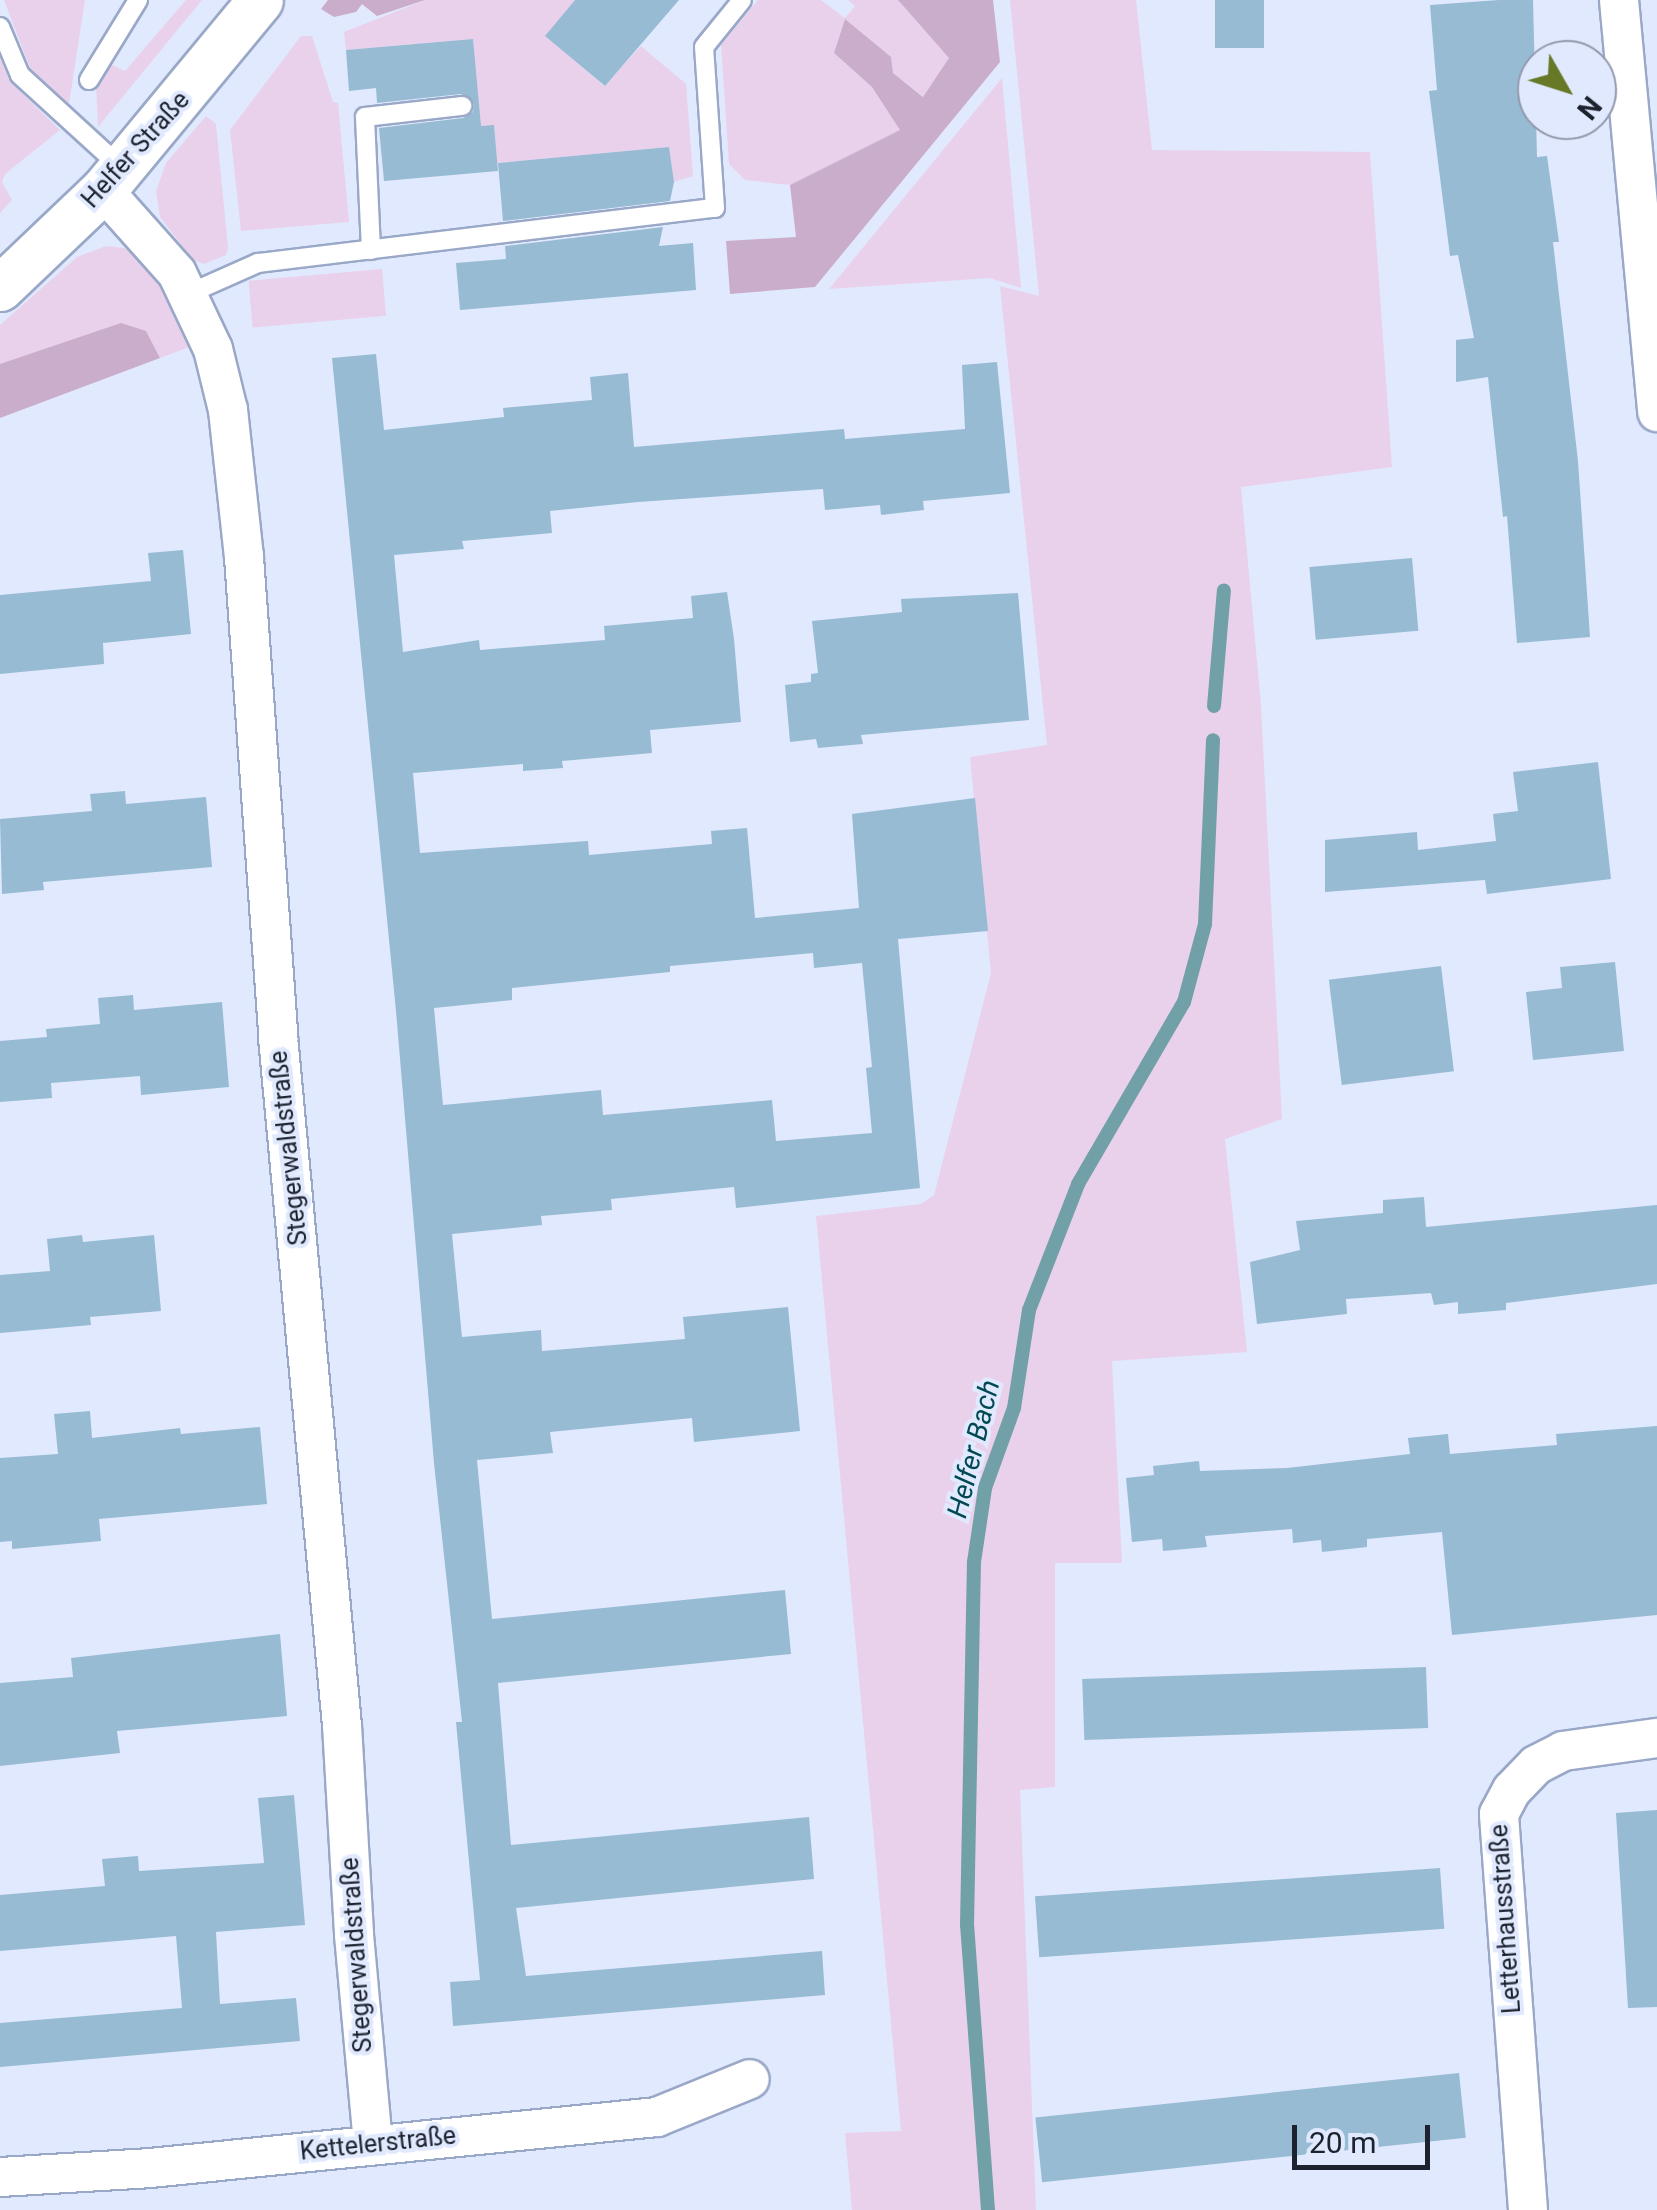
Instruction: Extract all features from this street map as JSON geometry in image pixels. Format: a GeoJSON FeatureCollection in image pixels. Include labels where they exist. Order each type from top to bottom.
{"type":"FeatureCollection","features":[{"type":"Feature","properties":{"kind":"street","name":"Helfer Straße"},"geometry":{"type":"LineString","coordinates":[[0,288],[112,179],[260,0]]}},
{"type":"Feature","properties":{"kind":"street"},"geometry":{"type":"LineString","coordinates":[[1619,0],[1657,412]]}},
{"type":"Feature","properties":{"kind":"street","name":"Stegerwaldstraße"},"geometry":{"type":"LineString","coordinates":[[112,179],[188,294],[224,382],[242,538],[278,1037],[340,1698],[372,2144]]}},
{"type":"Feature","properties":{"kind":"street","name":"Letterhausstraße"},"geometry":{"type":"LineString","coordinates":[[1528,2210],[1498,1814],[1512,1790],[1536,1765],[1563,1751],[1657,1738]]}},
{"type":"Feature","properties":{"kind":"street","name":"Kettelerstraße"},"geometry":{"type":"LineString","coordinates":[[0,2178],[150,2168],[657,2117],[750,2078]]}},
{"type":"Feature","properties":{"kind":"lane"},"geometry":{"type":"LineString","coordinates":[[89,80],[123,18],[138,0]]}},
{"type":"Feature","properties":{"kind":"lane"},"geometry":{"type":"LineString","coordinates":[[188,294],[258,263],[716,208],[704,47],[742,0]]}},
{"type":"Feature","properties":{"kind":"lane"},"geometry":{"type":"LineString","coordinates":[[0,27],[20,75],[112,179]]}},
{"type":"Feature","properties":{"kind":"lane"},"geometry":{"type":"LineString","coordinates":[[371,250],[365,117],[462,106]]}},
{"type":"Feature","properties":{"kind":"shaded area"},"geometry":{"type":"Polygon","coordinates":[[[4,0],[85,0],[69,104],[30,68],[4,0]]]}},
{"type":"Feature","properties":{"kind":"shaded area"},"geometry":{"type":"Polygon","coordinates":[[[186,0],[202,0],[98,127],[96,84],[110,64],[125,71],[186,0]]]}},
{"type":"Feature","properties":{"kind":"shaded area"},"geometry":{"type":"Polygon","coordinates":[[[328,0],[425,0],[377,16],[362,4],[356,12],[334,17],[321,9],[328,0]]]}},
{"type":"Feature","properties":{"kind":"shaded area"},"geometry":{"type":"Polygon","coordinates":[[[425,0],[575,0],[546,36],[604,86],[641,46],[686,84],[693,176],[674,182],[669,147],[497,163],[494,126],[479,126],[473,39],[346,50],[344,32],[425,0]]]}},
{"type":"Feature","properties":{"kind":"shaded area"},"geometry":{"type":"Polygon","coordinates":[[[758,0],[821,0],[845,18],[855,6],[848,0],[898,0],[949,58],[924,97],[893,73],[890,57],[845,19],[834,53],[872,87],[901,130],[790,185],[745,180],[729,164],[721,45],[758,0]]]}},
{"type":"Feature","properties":{"kind":"shaded area"},"geometry":{"type":"Polygon","coordinates":[[[898,0],[993,0],[1000,62],[815,287],[730,294],[726,241],[796,237],[790,185],[900,130],[872,87],[834,53],[845,19],[891,57],[893,73],[923,97],[949,58],[898,0]]]}},
{"type":"Feature","properties":{"kind":"shaded area"},"geometry":{"type":"Polygon","coordinates":[[[1010,0],[1136,0],[1152,150],[1370,152],[1392,467],[1241,487],[1261,705],[1282,1119],[1225,1139],[1247,1352],[1112,1361],[1122,1563],[1055,1563],[1055,1787],[1020,1790],[1036,2210],[852,2210],[845,2133],[901,2131],[816,1216],[921,1204],[934,1195],[991,973],[970,757],[1047,745],[1000,286],[1039,296],[1010,0]]]}},
{"type":"Feature","properties":{"kind":"shaded area"},"geometry":{"type":"Polygon","coordinates":[[[301,36],[312,36],[333,102],[338,103],[349,222],[241,231],[230,130],[301,36]]]}},
{"type":"Feature","properties":{"kind":"shaded area"},"geometry":{"type":"Polygon","coordinates":[[[0,58],[10,82],[60,130],[5,174],[2,182],[12,200],[0,213],[0,58]]]}},
{"type":"Feature","properties":{"kind":"shaded area"},"geometry":{"type":"Polygon","coordinates":[[[1002,78],[1021,288],[990,278],[829,289],[1002,78]]]}},
{"type":"Feature","properties":{"kind":"shaded area"},"geometry":{"type":"Polygon","coordinates":[[[206,116],[216,124],[228,248],[226,255],[204,264],[193,260],[160,217],[156,191],[166,163],[206,116]]]}},
{"type":"Feature","properties":{"kind":"shaded area"},"geometry":{"type":"Polygon","coordinates":[[[106,246],[124,248],[140,257],[162,285],[192,346],[160,358],[146,331],[0,364],[0,325],[77,257],[106,246]]]}},
{"type":"Feature","properties":{"kind":"shaded area"},"geometry":{"type":"Polygon","coordinates":[[[382,269],[386,316],[253,328],[249,281],[382,269]]]}},
{"type":"Feature","properties":{"kind":"shaded area"},"geometry":{"type":"Polygon","coordinates":[[[121,323],[146,331],[160,358],[0,418],[0,364],[121,323]]]}},
{"type":"Feature","properties":{"kind":"building"},"geometry":{"type":"Polygon","coordinates":[[[575,0],[679,0],[605,86],[545,36],[575,0]]]}},
{"type":"Feature","properties":{"kind":"building"},"geometry":{"type":"Polygon","coordinates":[[[1215,0],[1264,0],[1264,48],[1215,48],[1215,0]]]}},
{"type":"Feature","properties":{"kind":"building"},"geometry":{"type":"Polygon","coordinates":[[[1533,0],[1534,40],[1517,40],[1517,140],[1537,140],[1537,157],[1547,156],[1559,242],[1553,242],[1578,461],[1590,637],[1517,643],[1507,516],[1503,517],[1488,377],[1456,382],[1456,340],[1474,338],[1458,255],[1450,256],[1429,91],[1437,90],[1430,5],[1533,0]]]}},
{"type":"Feature","properties":{"kind":"building"},"geometry":{"type":"Polygon","coordinates":[[[473,39],[481,126],[494,125],[498,171],[384,181],[379,128],[463,118],[473,112],[474,104],[461,94],[377,103],[376,88],[349,91],[346,50],[473,39]]]}},
{"type":"Feature","properties":{"kind":"building"},"geometry":{"type":"Polygon","coordinates":[[[669,147],[674,182],[670,201],[503,221],[498,163],[669,147]]]}},
{"type":"Feature","properties":{"kind":"building"},"geometry":{"type":"Polygon","coordinates":[[[663,227],[659,246],[693,243],[696,290],[460,310],[456,263],[506,259],[505,246],[663,227]]]}},
{"type":"Feature","properties":{"kind":"building"},"geometry":{"type":"Polygon","coordinates":[[[376,354],[384,430],[504,417],[503,408],[592,400],[590,377],[628,373],[634,447],[844,429],[845,439],[965,429],[962,365],[997,362],[1010,493],[923,501],[924,510],[881,515],[880,505],[825,510],[823,489],[638,502],[550,511],[552,533],[462,541],[464,549],[394,555],[403,652],[479,640],[480,650],[605,640],[604,626],[693,618],[691,596],[727,592],[734,639],[741,722],[650,730],[652,753],[562,761],[563,768],[523,771],[523,764],[413,773],[420,853],[588,841],[589,855],[712,844],[711,831],[747,828],[755,918],[859,908],[852,814],[975,798],[988,931],[898,939],[920,1188],[736,1208],[734,1187],[611,1199],[612,1210],[541,1216],[542,1225],[452,1234],[462,1337],[541,1330],[542,1351],[685,1339],[683,1317],[788,1307],[800,1431],[694,1442],[692,1418],[550,1432],[553,1453],[477,1460],[492,1619],[785,1590],[791,1654],[498,1683],[511,1845],[809,1817],[814,1879],[516,1908],[526,1976],[822,1951],[825,1995],[453,2026],[450,1982],[480,1980],[456,1722],[462,1722],[434,1463],[396,1011],[332,358],[376,354]],[[813,953],[670,966],[670,972],[512,988],[512,1000],[434,1008],[443,1105],[601,1090],[603,1115],[772,1100],[776,1141],[872,1133],[866,1068],[872,1067],[862,963],[814,968],[813,953]]]}},
{"type":"Feature","properties":{"kind":"building"},"geometry":{"type":"Polygon","coordinates":[[[183,550],[191,634],[103,643],[104,664],[0,674],[0,595],[151,581],[148,553],[183,550]]]}},
{"type":"Feature","properties":{"kind":"building"},"geometry":{"type":"Polygon","coordinates":[[[1412,558],[1418,631],[1316,640],[1309,567],[1412,558]]]}},
{"type":"Feature","properties":{"kind":"building"},"geometry":{"type":"Polygon","coordinates":[[[1018,593],[1029,720],[861,735],[863,744],[818,748],[816,739],[790,742],[785,685],[811,682],[811,674],[818,673],[812,621],[902,612],[901,599],[1018,593]]]}},
{"type":"Feature","properties":{"kind":"building"},"geometry":{"type":"Polygon","coordinates":[[[1598,762],[1611,879],[1487,894],[1485,880],[1325,892],[1325,840],[1417,832],[1418,850],[1496,841],[1493,814],[1518,811],[1513,772],[1598,762]]]}},
{"type":"Feature","properties":{"kind":"building"},"geometry":{"type":"Polygon","coordinates":[[[125,791],[126,804],[206,797],[212,867],[43,882],[44,890],[2,894],[0,819],[92,811],[90,794],[125,791]]]}},
{"type":"Feature","properties":{"kind":"building"},"geometry":{"type":"Polygon","coordinates":[[[1615,962],[1624,1051],[1533,1060],[1526,992],[1562,988],[1560,967],[1615,962]]]}},
{"type":"Feature","properties":{"kind":"building"},"geometry":{"type":"Polygon","coordinates":[[[1441,966],[1454,1071],[1342,1085],[1329,980],[1441,966]]]}},
{"type":"Feature","properties":{"kind":"building"},"geometry":{"type":"Polygon","coordinates":[[[133,995],[134,1010],[222,1002],[229,1087],[141,1095],[140,1076],[51,1083],[52,1098],[0,1102],[0,1041],[47,1037],[46,1029],[100,1024],[98,998],[133,995]]]}},
{"type":"Feature","properties":{"kind":"building"},"geometry":{"type":"Polygon","coordinates":[[[1424,1197],[1426,1227],[1657,1205],[1657,1284],[1506,1303],[1506,1310],[1458,1314],[1458,1302],[1434,1305],[1431,1293],[1346,1299],[1347,1314],[1257,1324],[1250,1262],[1300,1250],[1296,1221],[1383,1213],[1383,1200],[1424,1197]]]}},
{"type":"Feature","properties":{"kind":"building"},"geometry":{"type":"Polygon","coordinates":[[[82,1235],[83,1242],[154,1235],[161,1311],[90,1317],[91,1325],[0,1333],[0,1275],[50,1271],[47,1239],[82,1235]]]}},
{"type":"Feature","properties":{"kind":"building"},"geometry":{"type":"Polygon","coordinates":[[[90,1411],[92,1438],[180,1428],[181,1434],[260,1427],[267,1504],[99,1519],[101,1541],[12,1549],[12,1541],[0,1542],[0,1458],[58,1454],[54,1414],[90,1411]]]}},
{"type":"Feature","properties":{"kind":"building"},"geometry":{"type":"Polygon","coordinates":[[[1657,1426],[1657,1615],[1452,1635],[1442,1532],[1367,1539],[1367,1547],[1322,1552],[1321,1540],[1293,1543],[1292,1529],[1205,1536],[1207,1547],[1163,1551],[1162,1539],[1132,1542],[1126,1478],[1154,1475],[1153,1466],[1199,1461],[1200,1471],[1287,1468],[1410,1454],[1408,1438],[1448,1434],[1450,1454],[1557,1445],[1556,1434],[1657,1426]]]}},
{"type":"Feature","properties":{"kind":"building"},"geometry":{"type":"Polygon","coordinates":[[[280,1634],[287,1716],[117,1731],[120,1753],[0,1766],[0,1683],[73,1677],[71,1658],[280,1634]]]}},
{"type":"Feature","properties":{"kind":"building"},"geometry":{"type":"Polygon","coordinates":[[[1426,1667],[1428,1728],[1084,1740],[1082,1679],[1426,1667]]]}},
{"type":"Feature","properties":{"kind":"building"},"geometry":{"type":"Polygon","coordinates":[[[294,1795],[305,1925],[216,1932],[220,2004],[296,1998],[300,2041],[0,2067],[0,2023],[182,2008],[176,1936],[0,1951],[0,1895],[105,1886],[102,1859],[138,1856],[139,1871],[264,1863],[258,1798],[294,1795]]]}},
{"type":"Feature","properties":{"kind":"building"},"geometry":{"type":"Polygon","coordinates":[[[1657,1810],[1657,2007],[1628,2008],[1616,1813],[1657,1810]]]}},
{"type":"Feature","properties":{"kind":"building"},"geometry":{"type":"Polygon","coordinates":[[[1440,1868],[1444,1929],[1039,1957],[1035,1896],[1440,1868]]]}},
{"type":"Feature","properties":{"kind":"building"},"geometry":{"type":"Polygon","coordinates":[[[1459,2073],[1466,2138],[1042,2182],[1035,2118],[1459,2073]]]}},
{"type":"Feature","properties":{"kind":"waterway","name":"Helfer Bach"},"geometry":{"type":"LineString","coordinates":[[1214,706],[1224,590]]}},
{"type":"Feature","properties":{"kind":"waterway","name":"Helfer Bach"},"geometry":{"type":"LineString","coordinates":[[988,2210],[967,1925],[974,1562],[985,1488],[1014,1408],[1029,1310],[1078,1184],[1184,1002],[1205,924],[1213,740]]}}]}
